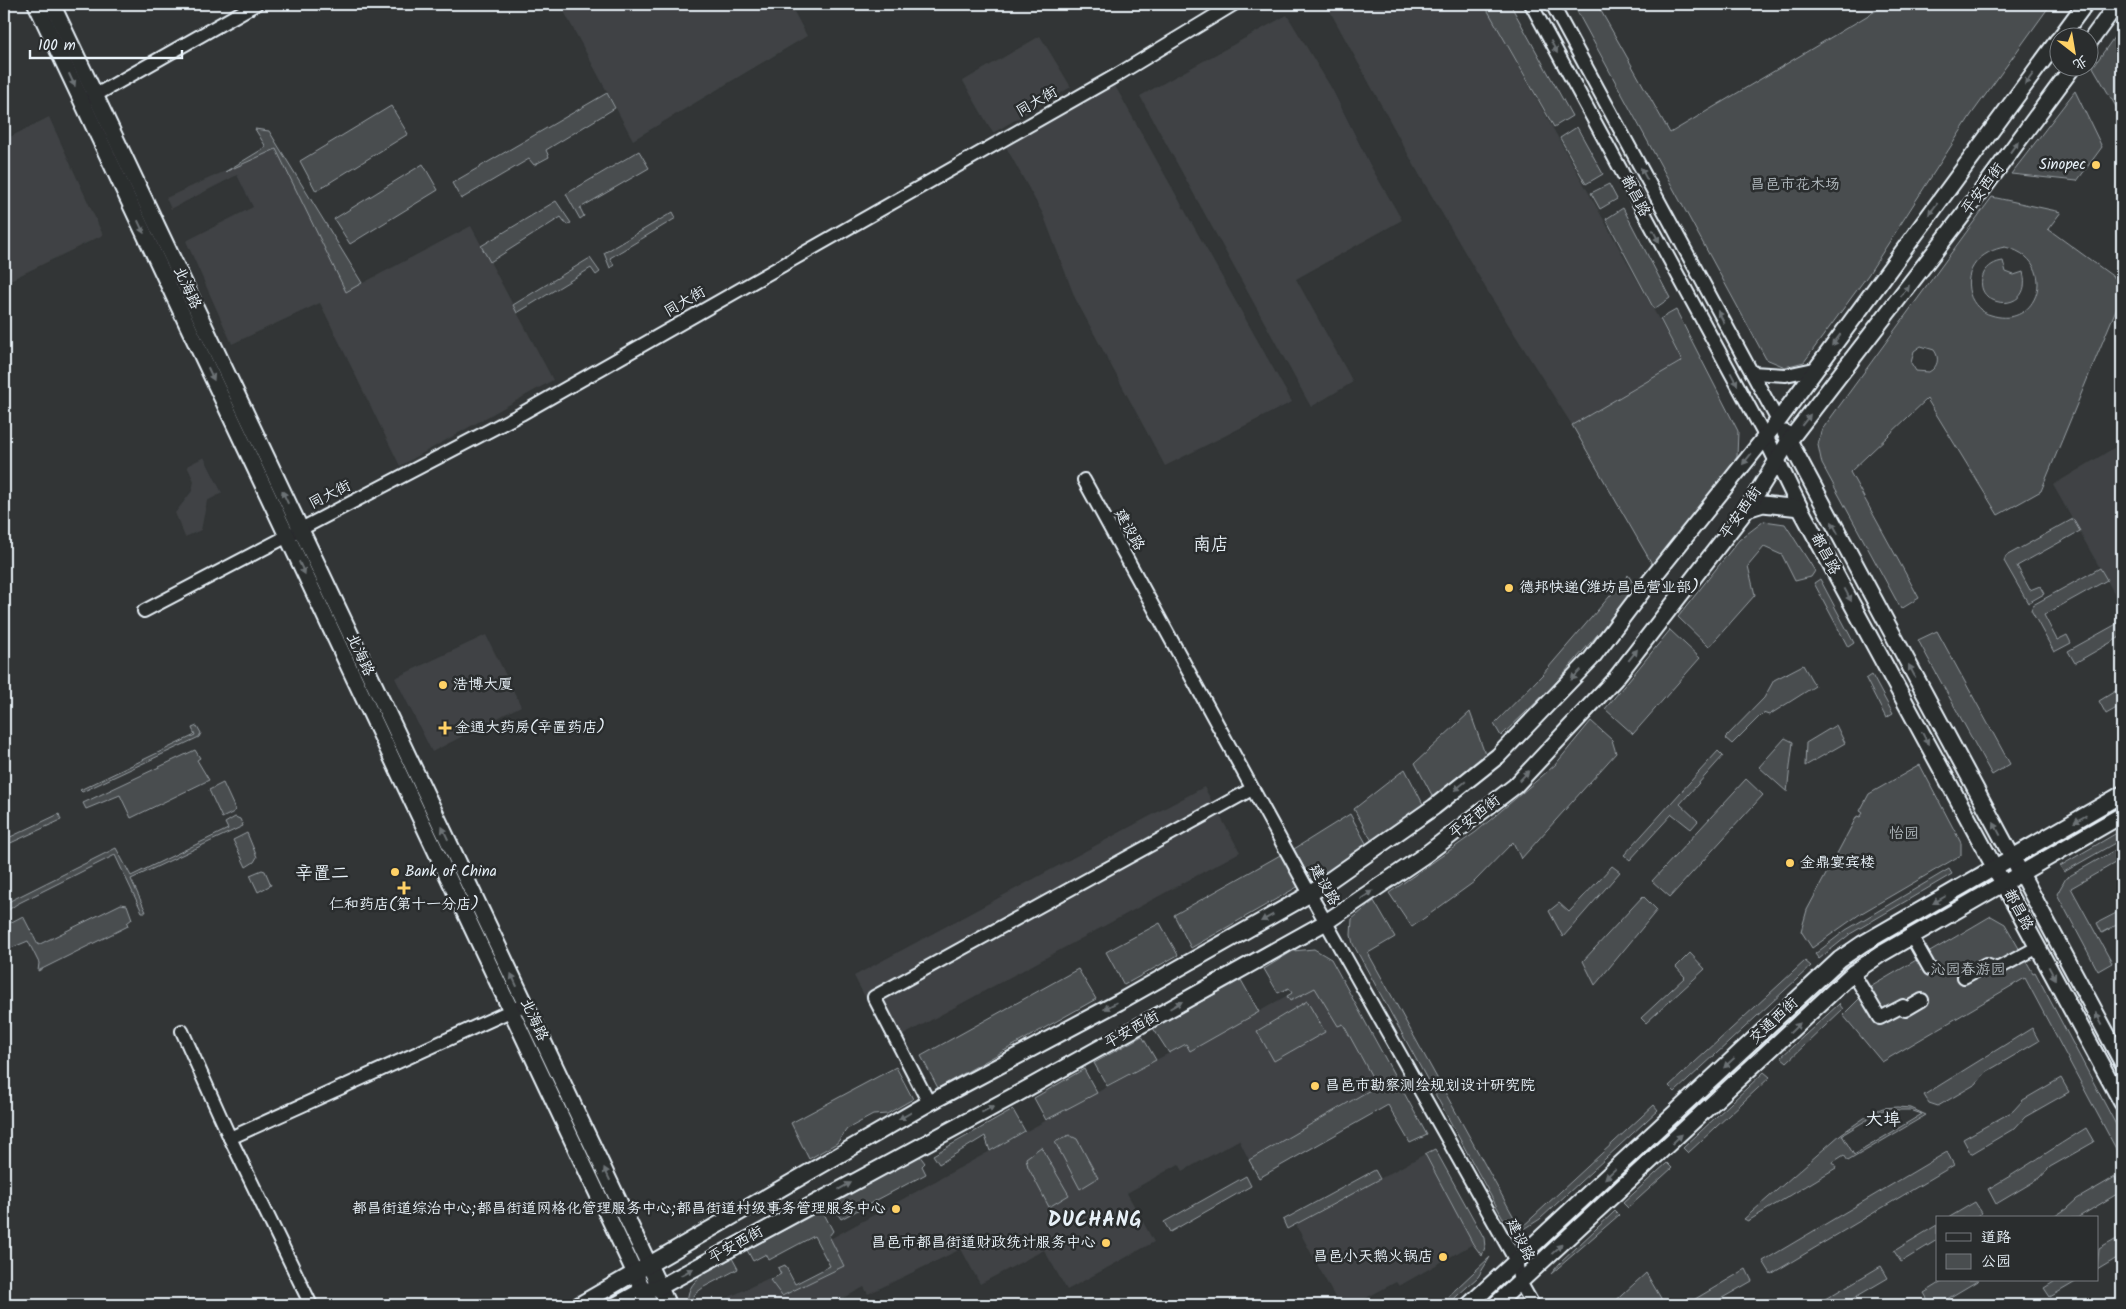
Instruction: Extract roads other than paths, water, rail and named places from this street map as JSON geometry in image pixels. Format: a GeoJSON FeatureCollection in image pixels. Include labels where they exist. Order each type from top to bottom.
{"type":"FeatureCollection","features":[{"type":"Feature","properties":{"kind":"main road","name":"北海路"},"geometry":{"type":"LineString","coordinates":[[36,4],[89,99],[294,533],[511,1010],[650,1305]]}},
{"type":"Feature","properties":{"kind":"main road","name":"北海路"},"geometry":{"type":"LineString","coordinates":[[52,4],[89,99]]}},
{"type":"Feature","properties":{"kind":"main road","name":"平安西街"},"geometry":{"type":"LineString","coordinates":[[2067,28],[2085,4]]}},
{"type":"Feature","properties":{"kind":"main road"},"geometry":{"type":"LineString","coordinates":[[2098,30],[2117,4]]}},
{"type":"Feature","properties":{"kind":"main road","name":"平安西街"},"geometry":{"type":"LineString","coordinates":[[579,1305],[650,1266],[929,1103],[1118,1002],[1310,894],[1434,807],[1498,756],[1591,659],[1650,581],[1778,421],[1814,369],[2048,54]]}},
{"type":"Feature","properties":{"kind":"main road","name":"平安西街"},"geometry":{"type":"LineString","coordinates":[[642,1290],[660,1287],[1019,1093],[1326,922],[1425,855],[1515,786],[1615,679],[1747,509],[1789,441],[1986,185],[2065,78]]}},
{"type":"Feature","properties":{"kind":"main road","name":"都昌路"},"geometry":{"type":"LineString","coordinates":[[1778,421],[2122,1062]]}},
{"type":"Feature","properties":{"kind":"main road","name":"都昌路"},"geometry":{"type":"LineString","coordinates":[[1765,436],[1800,508],[2122,1103]]}},
{"type":"Feature","properties":{"kind":"main road"},"geometry":{"type":"LineString","coordinates":[[1747,509],[1763,504],[1800,508]]}},
{"type":"Feature","properties":{"kind":"main road","name":"北海路"},"geometry":{"type":"LineString","coordinates":[[294,533],[526,1004],[668,1305]]}},
{"type":"Feature","properties":{"kind":"main road","name":"交通西街"},"geometry":{"type":"LineString","coordinates":[[1469,1305],[1840,959],[1862,944],[2122,794]]}},
{"type":"Feature","properties":{"kind":"main road","name":"交通西街"},"geometry":{"type":"LineString","coordinates":[[1495,1305],[1853,973],[2122,815]]}},
{"type":"Feature","properties":{"kind":"main road"},"geometry":{"type":"LineString","coordinates":[[616,1305],[642,1290]]}},
{"type":"Feature","properties":{"kind":"street"},"geometry":{"type":"LineString","coordinates":[[89,99],[256,4]]}},
{"type":"Feature","properties":{"kind":"street","name":"同大街"},"geometry":{"type":"LineString","coordinates":[[144,611],[521,414],[1118,75],[1234,4]]}},
{"type":"Feature","properties":{"kind":"street","name":"都昌路"},"geometry":{"type":"LineString","coordinates":[[1531,4],[1765,436]]}},
{"type":"Feature","properties":{"kind":"street","name":"都昌路"},"geometry":{"type":"LineString","coordinates":[[1552,4],[1778,421]]}},
{"type":"Feature","properties":{"kind":"street"},"geometry":{"type":"LineString","coordinates":[[1752,373],[1786,375],[1814,369]]}},
{"type":"Feature","properties":{"kind":"street","name":"建设路"},"geometry":{"type":"LineString","coordinates":[[1084,480],[1310,894],[1516,1262],[1520,1282],[1533,1305]]}},
{"type":"Feature","properties":{"kind":"street"},"geometry":{"type":"LineString","coordinates":[[929,1103],[874,997],[1252,789]]}},
{"type":"Feature","properties":{"kind":"street"},"geometry":{"type":"LineString","coordinates":[[1912,937],[1930,969]]}},
{"type":"Feature","properties":{"kind":"street"},"geometry":{"type":"LineString","coordinates":[[1964,977],[1986,965],[1997,969],[2038,947]]}},
{"type":"Feature","properties":{"kind":"street"},"geometry":{"type":"LineString","coordinates":[[1853,973],[1880,1018],[1903,1006],[1905,1010],[1922,1000]]}},
{"type":"Feature","properties":{"kind":"street"},"geometry":{"type":"LineString","coordinates":[[230,1138],[526,1004]]}},
{"type":"Feature","properties":{"kind":"street"},"geometry":{"type":"LineString","coordinates":[[182,1031],[230,1138],[311,1305]]}},
{"type":"Feature","properties":{"kind":"place","name":"Sinopec"},"geometry":{"type":"Point","coordinates":[2096,165]}},
{"type":"Feature","properties":{"kind":"place","name":"德邦快递(潍坊昌邑营业部)"},"geometry":{"type":"Point","coordinates":[1509,588]}},
{"type":"Feature","properties":{"kind":"place","name":"浩博大厦"},"geometry":{"type":"Point","coordinates":[443,685]}},
{"type":"Feature","properties":{"kind":"place","name":"金通大药房(辛置药店)"},"geometry":{"type":"Point","coordinates":[445,728]}},
{"type":"Feature","properties":{"kind":"place","name":"金鼎宴宾楼"},"geometry":{"type":"Point","coordinates":[1790,863]}},
{"type":"Feature","properties":{"kind":"place","name":"Bank of China"},"geometry":{"type":"Point","coordinates":[395,872]}},
{"type":"Feature","properties":{"kind":"place","name":"仁和药店(第十一分店)"},"geometry":{"type":"Point","coordinates":[404,888]}},
{"type":"Feature","properties":{"kind":"place","name":"昌邑市勘察测绘规划设计研究院"},"geometry":{"type":"Point","coordinates":[1315,1086]}},
{"type":"Feature","properties":{"kind":"place","name":"都昌街道综治中心;都昌街道网格化管理服务中心;都昌街道村级事务管理服务中心"},"geometry":{"type":"Point","coordinates":[896,1209]}},
{"type":"Feature","properties":{"kind":"place","name":"昌邑市都昌街道财政统计服务中心"},"geometry":{"type":"Point","coordinates":[1106,1243]}},
{"type":"Feature","properties":{"kind":"place","name":"昌邑小天鹅火锅店"},"geometry":{"type":"Point","coordinates":[1443,1257]}},
{"type":"Feature","properties":{"kind":"district","name":"南店"},"geometry":{"type":"Point","coordinates":[1211,545]}},
{"type":"Feature","properties":{"kind":"district","name":"辛置二"},"geometry":{"type":"Point","coordinates":[322,874]}},
{"type":"Feature","properties":{"kind":"district","name":"大埠"},"geometry":{"type":"Point","coordinates":[1883,1120]}},
{"type":"Feature","properties":{"kind":"district","name":"DUCHANG"},"geometry":{"type":"Point","coordinates":[1095,1221]}},
{"type":"Feature","properties":{"kind":"park label","name":"昌邑市花木场"},"geometry":{"type":"Point","coordinates":[1795,185]}},
{"type":"Feature","properties":{"kind":"park label","name":"怡园"},"geometry":{"type":"Point","coordinates":[1904,834]}},
{"type":"Feature","properties":{"kind":"park label","name":"沁园春游园"},"geometry":{"type":"Point","coordinates":[1968,970]}}]}
